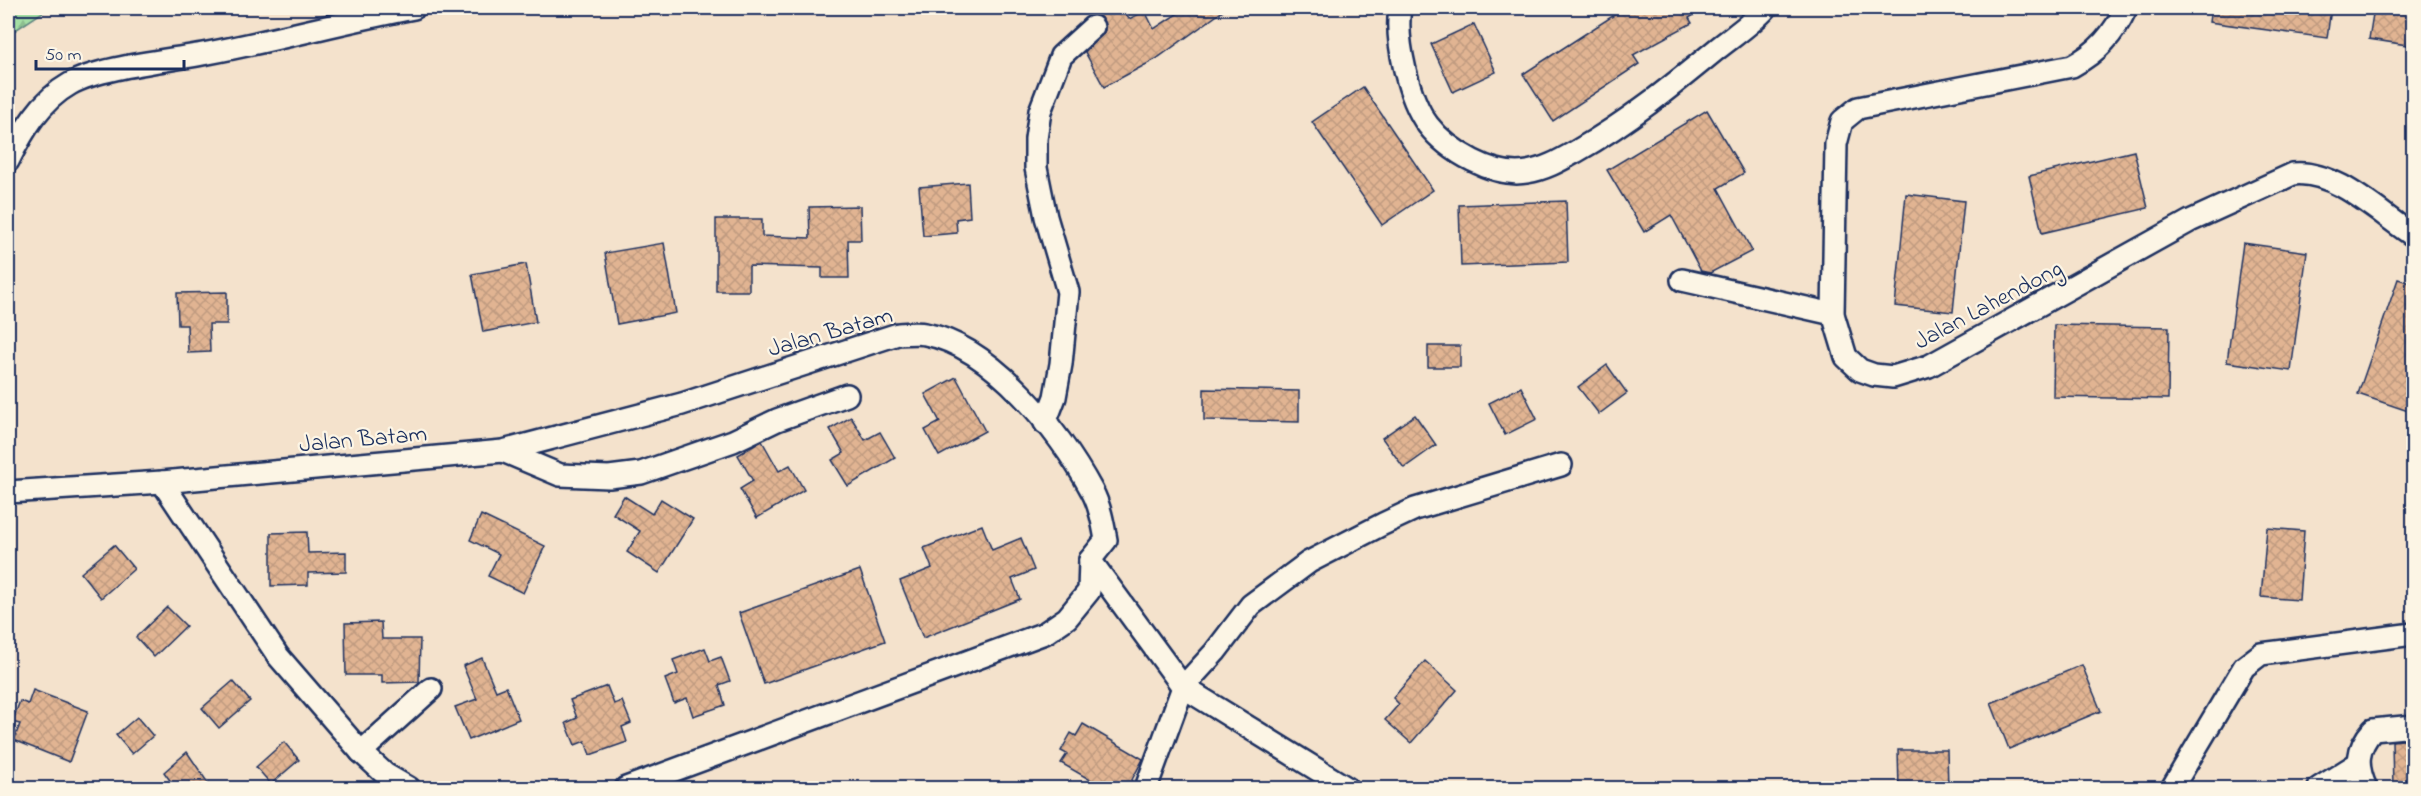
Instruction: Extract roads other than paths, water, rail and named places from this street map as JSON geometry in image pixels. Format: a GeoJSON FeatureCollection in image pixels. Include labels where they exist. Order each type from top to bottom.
{"type":"FeatureCollection","features":[{"type":"Feature","properties":{"kind":"street"},"geometry":{"type":"LineString","coordinates":[[8,160],[25,127],[52,98],[71,83],[97,74],[414,8]]}},
{"type":"Feature","properties":{"kind":"street"},"geometry":{"type":"LineString","coordinates":[[1400,8],[1402,57],[1419,112],[1425,120],[1448,145],[1474,160],[1503,172],[1525,173],[1546,168],[1639,112],[1766,8]]}},
{"type":"Feature","properties":{"kind":"street","name":"Jalan Lahendong"},"geometry":{"type":"LineString","coordinates":[[2126,8],[2118,25],[2094,54],[2072,66],[1858,108],[1842,121],[1836,144],[1833,314],[1846,357],[1860,370],[1893,377],[1944,359],[2190,221],[2293,174],[2306,172],[2334,182],[2414,236]]}},
{"type":"Feature","properties":{"kind":"street"},"geometry":{"type":"LineString","coordinates":[[1045,423],[1055,397],[1061,364],[1068,292],[1046,217],[1036,168],[1036,139],[1040,111],[1061,56],[1093,27]]}},
{"type":"Feature","properties":{"kind":"street"},"geometry":{"type":"LineString","coordinates":[[1682,280],[1833,314]]}},
{"type":"Feature","properties":{"kind":"street","name":"Jalan Batam"},"geometry":{"type":"LineString","coordinates":[[8,492],[162,482],[503,452],[671,407],[898,334],[925,333],[957,345],[982,360],[1018,390],[1045,423],[1093,493],[1102,519],[1106,540],[1090,560]]}},
{"type":"Feature","properties":{"kind":"street"},"geometry":{"type":"LineString","coordinates":[[503,452],[560,475],[609,477],[641,473],[733,441],[777,420],[847,394]]}},
{"type":"Feature","properties":{"kind":"street"},"geometry":{"type":"LineString","coordinates":[[1146,789],[1183,687],[1215,652],[1251,606],[1309,562],[1415,510],[1561,465]]}},
{"type":"Feature","properties":{"kind":"street"},"geometry":{"type":"LineString","coordinates":[[162,482],[278,656],[361,753],[385,774],[409,789]]}},
{"type":"Feature","properties":{"kind":"street"},"geometry":{"type":"LineString","coordinates":[[1090,560],[1183,687],[1347,789]]}},
{"type":"Feature","properties":{"kind":"street"},"geometry":{"type":"LineString","coordinates":[[626,789],[1045,633],[1067,618],[1089,591],[1090,560]]}},
{"type":"Feature","properties":{"kind":"street"},"geometry":{"type":"LineString","coordinates":[[2172,789],[2244,667],[2261,654],[2413,634]]}},
{"type":"Feature","properties":{"kind":"street"},"geometry":{"type":"LineString","coordinates":[[361,753],[431,689]]}},
{"type":"Feature","properties":{"kind":"street"},"geometry":{"type":"LineString","coordinates":[[2366,789],[2357,764],[2363,741],[2373,730],[2414,726]]}},
{"type":"Feature","properties":{"kind":"street"},"geometry":{"type":"LineString","coordinates":[[2319,789],[2357,764]]}}]}
